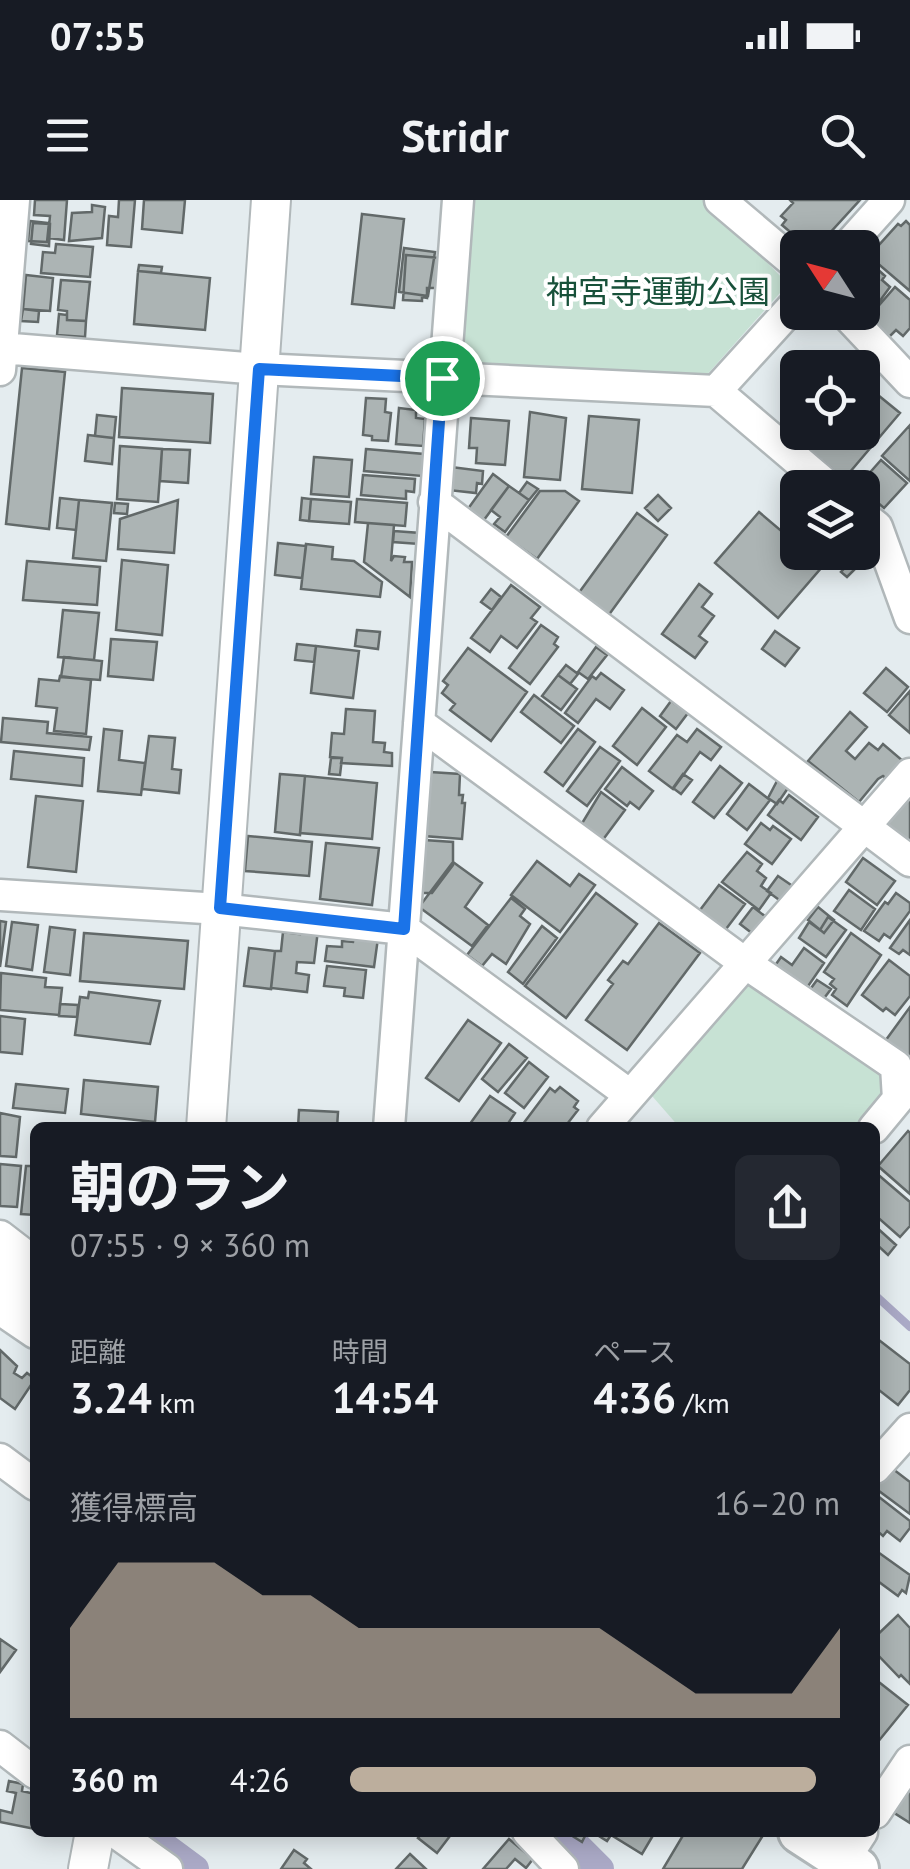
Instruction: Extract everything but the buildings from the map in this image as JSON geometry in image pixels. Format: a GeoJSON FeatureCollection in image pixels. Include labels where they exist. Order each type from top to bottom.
{"type":"FeatureCollection","features":[{"type":"Feature","properties":{"kind":"main road"},"geometry":{"type":"LineString","coordinates":[[0,1272],[30,1294]]}},
{"type":"Feature","properties":{"kind":"main road"},"geometry":{"type":"LineString","coordinates":[[810,1837],[850,1858]]}},
{"type":"Feature","properties":{"kind":"street"},"geometry":{"type":"LineString","coordinates":[[14,200],[1,356],[716,391],[809,470]]}},
{"type":"Feature","properties":{"kind":"street"},"geometry":{"type":"LineString","coordinates":[[206,1122],[271,200]]}},
{"type":"Feature","properties":{"kind":"street"},"geometry":{"type":"LineString","coordinates":[[390,1122],[458,200]]}},
{"type":"Feature","properties":{"kind":"street"},"geometry":{"type":"LineString","coordinates":[[720,200],[780,251]]}},
{"type":"Feature","properties":{"kind":"street"},"geometry":{"type":"LineString","coordinates":[[862,230],[889,200]]}},
{"type":"Feature","properties":{"kind":"street"},"geometry":{"type":"LineString","coordinates":[[716,391],[780,321]]}},
{"type":"Feature","properties":{"kind":"street"},"geometry":{"type":"LineString","coordinates":[[861,330],[910,382]]}},
{"type":"Feature","properties":{"kind":"street"},"geometry":{"type":"LineString","coordinates":[[434,502],[910,861]]}},
{"type":"Feature","properties":{"kind":"street"},"geometry":{"type":"LineString","coordinates":[[880,537],[910,618]]}},
{"type":"Feature","properties":{"kind":"street"},"geometry":{"type":"LineString","coordinates":[[420,723],[744,962],[896,1066],[898,1099],[879,1122]]}},
{"type":"Feature","properties":{"kind":"street"},"geometry":{"type":"LineString","coordinates":[[607,1122],[910,774]]}},
{"type":"Feature","properties":{"kind":"street"},"geometry":{"type":"LineString","coordinates":[[0,895],[220,908],[404,929],[630,1095]]}},
{"type":"Feature","properties":{"kind":"street"},"geometry":{"type":"LineString","coordinates":[[0,1236],[30,1259]]}},
{"type":"Feature","properties":{"kind":"street"},"geometry":{"type":"LineString","coordinates":[[0,1309],[30,1330]]}},
{"type":"Feature","properties":{"kind":"street"},"geometry":{"type":"LineString","coordinates":[[880,1462],[910,1429]]}},
{"type":"Feature","properties":{"kind":"street"},"geometry":{"type":"LineString","coordinates":[[0,1459],[30,1482]]}},
{"type":"Feature","properties":{"kind":"street"},"geometry":{"type":"LineString","coordinates":[[0,1746],[30,1769]]}},
{"type":"Feature","properties":{"kind":"street"},"geometry":{"type":"LineString","coordinates":[[880,1806],[910,1760]]}},
{"type":"Feature","properties":{"kind":"street"},"geometry":{"type":"LineString","coordinates":[[88,1869],[94,1837]]}},
{"type":"Feature","properties":{"kind":"street"},"geometry":{"type":"LineString","coordinates":[[122,1837],[167,1869]]}},
{"type":"Feature","properties":{"kind":"street"},"geometry":{"type":"LineString","coordinates":[[533,1837],[563,1869]]}},
{"type":"Feature","properties":{"kind":"green space","name":"神宮寺運動公園"},"geometry":{"type":"Polygon","coordinates":[[[464,200],[702,200],[780,276],[780,293],[696,387],[445,365],[464,200]]]}},
{"type":"Feature","properties":{"kind":"green space"},"geometry":{"type":"Polygon","coordinates":[[[758,979],[887,1072],[889,1097],[866,1122],[675,1122],[646,1089],[729,990],[758,979]]]}},
{"type":"Feature","properties":{"kind":"waterway"},"geometry":{"type":"LineString","coordinates":[[880,1300],[910,1327]]}},
{"type":"Feature","properties":{"kind":"waterway"},"geometry":{"type":"LineString","coordinates":[[152,1837],[195,1869]]}},
{"type":"Feature","properties":{"kind":"waterway"},"geometry":{"type":"LineString","coordinates":[[568,1837],[600,1869]]}},
{"type":"Feature","properties":{"kind":"route"},"geometry":{"type":"LineString","coordinates":[[259,369],[442,378],[404,929],[220,908],[259,369]]}}]}
